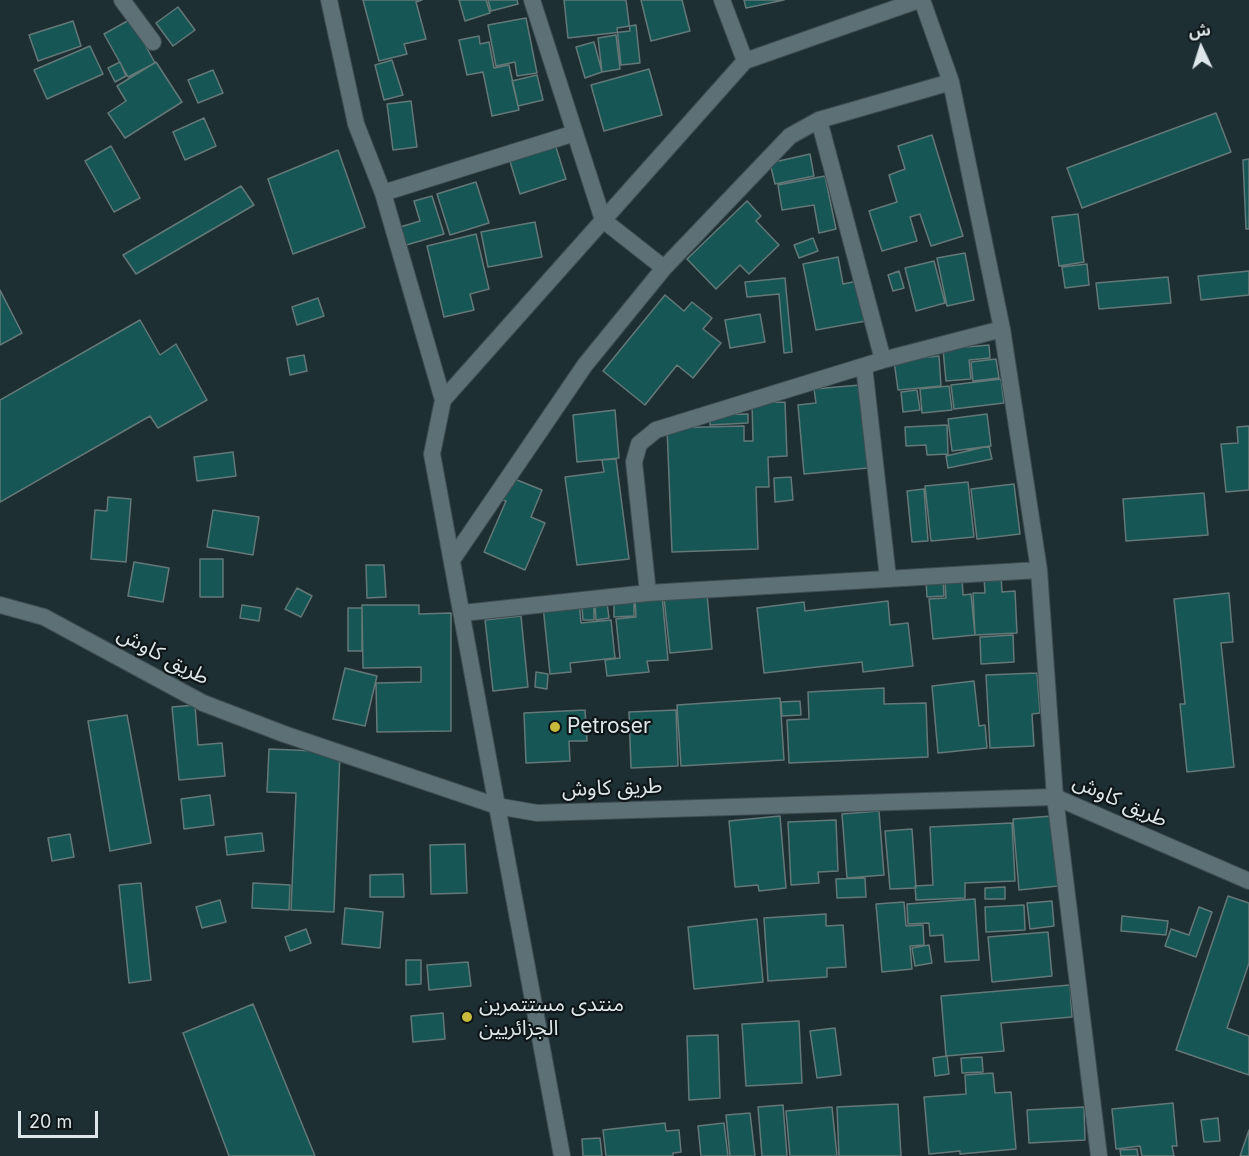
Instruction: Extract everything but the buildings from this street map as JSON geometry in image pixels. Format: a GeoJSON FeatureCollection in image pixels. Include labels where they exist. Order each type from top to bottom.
{"type":"FeatureCollection","features":[{"type":"Feature","properties":{"kind":"street"},"geometry":{"type":"LineString","coordinates":[[122,0],[153,42]]}},
{"type":"Feature","properties":{"kind":"street"},"geometry":{"type":"LineString","coordinates":[[329,0],[356,124],[383,193],[443,400],[432,454],[562,1156]]}},
{"type":"Feature","properties":{"kind":"street"},"geometry":{"type":"LineString","coordinates":[[532,0],[603,220],[664,268]]}},
{"type":"Feature","properties":{"kind":"street"},"geometry":{"type":"LineString","coordinates":[[722,0],[745,61]]}},
{"type":"Feature","properties":{"kind":"street"},"geometry":{"type":"LineString","coordinates":[[443,400],[745,61],[920,0],[951,82],[1002,330],[1039,570],[1055,797],[1099,1156]]}},
{"type":"Feature","properties":{"kind":"street"},"geometry":{"type":"LineString","coordinates":[[452,560],[585,365],[664,268],[790,136],[819,120],[951,82]]}},
{"type":"Feature","properties":{"kind":"street"},"geometry":{"type":"LineString","coordinates":[[819,120],[883,360]]}},
{"type":"Feature","properties":{"kind":"street"},"geometry":{"type":"LineString","coordinates":[[383,193],[575,133]]}},
{"type":"Feature","properties":{"kind":"street"},"geometry":{"type":"LineString","coordinates":[[648,593],[634,462],[639,444],[656,430],[883,360],[1002,330]]}},
{"type":"Feature","properties":{"kind":"street"},"geometry":{"type":"LineString","coordinates":[[864,366],[888,578]]}},
{"type":"Feature","properties":{"kind":"street"},"geometry":{"type":"LineString","coordinates":[[463,613],[648,593],[1039,570]]}},
{"type":"Feature","properties":{"kind":"street","name":"طريق كاوش"},"geometry":{"type":"LineString","coordinates":[[0,605],[44,617],[202,703],[284,734],[497,806],[537,813],[1055,797],[1249,881]]}},
{"type":"Feature","properties":{"kind":"place","name":"Petroser"},"geometry":{"type":"Point","coordinates":[555,727]}},
{"type":"Feature","properties":{"kind":"place","name":"منتدى مستتمرين الجزائريين"},"geometry":{"type":"Point","coordinates":[467,1017]}}]}
